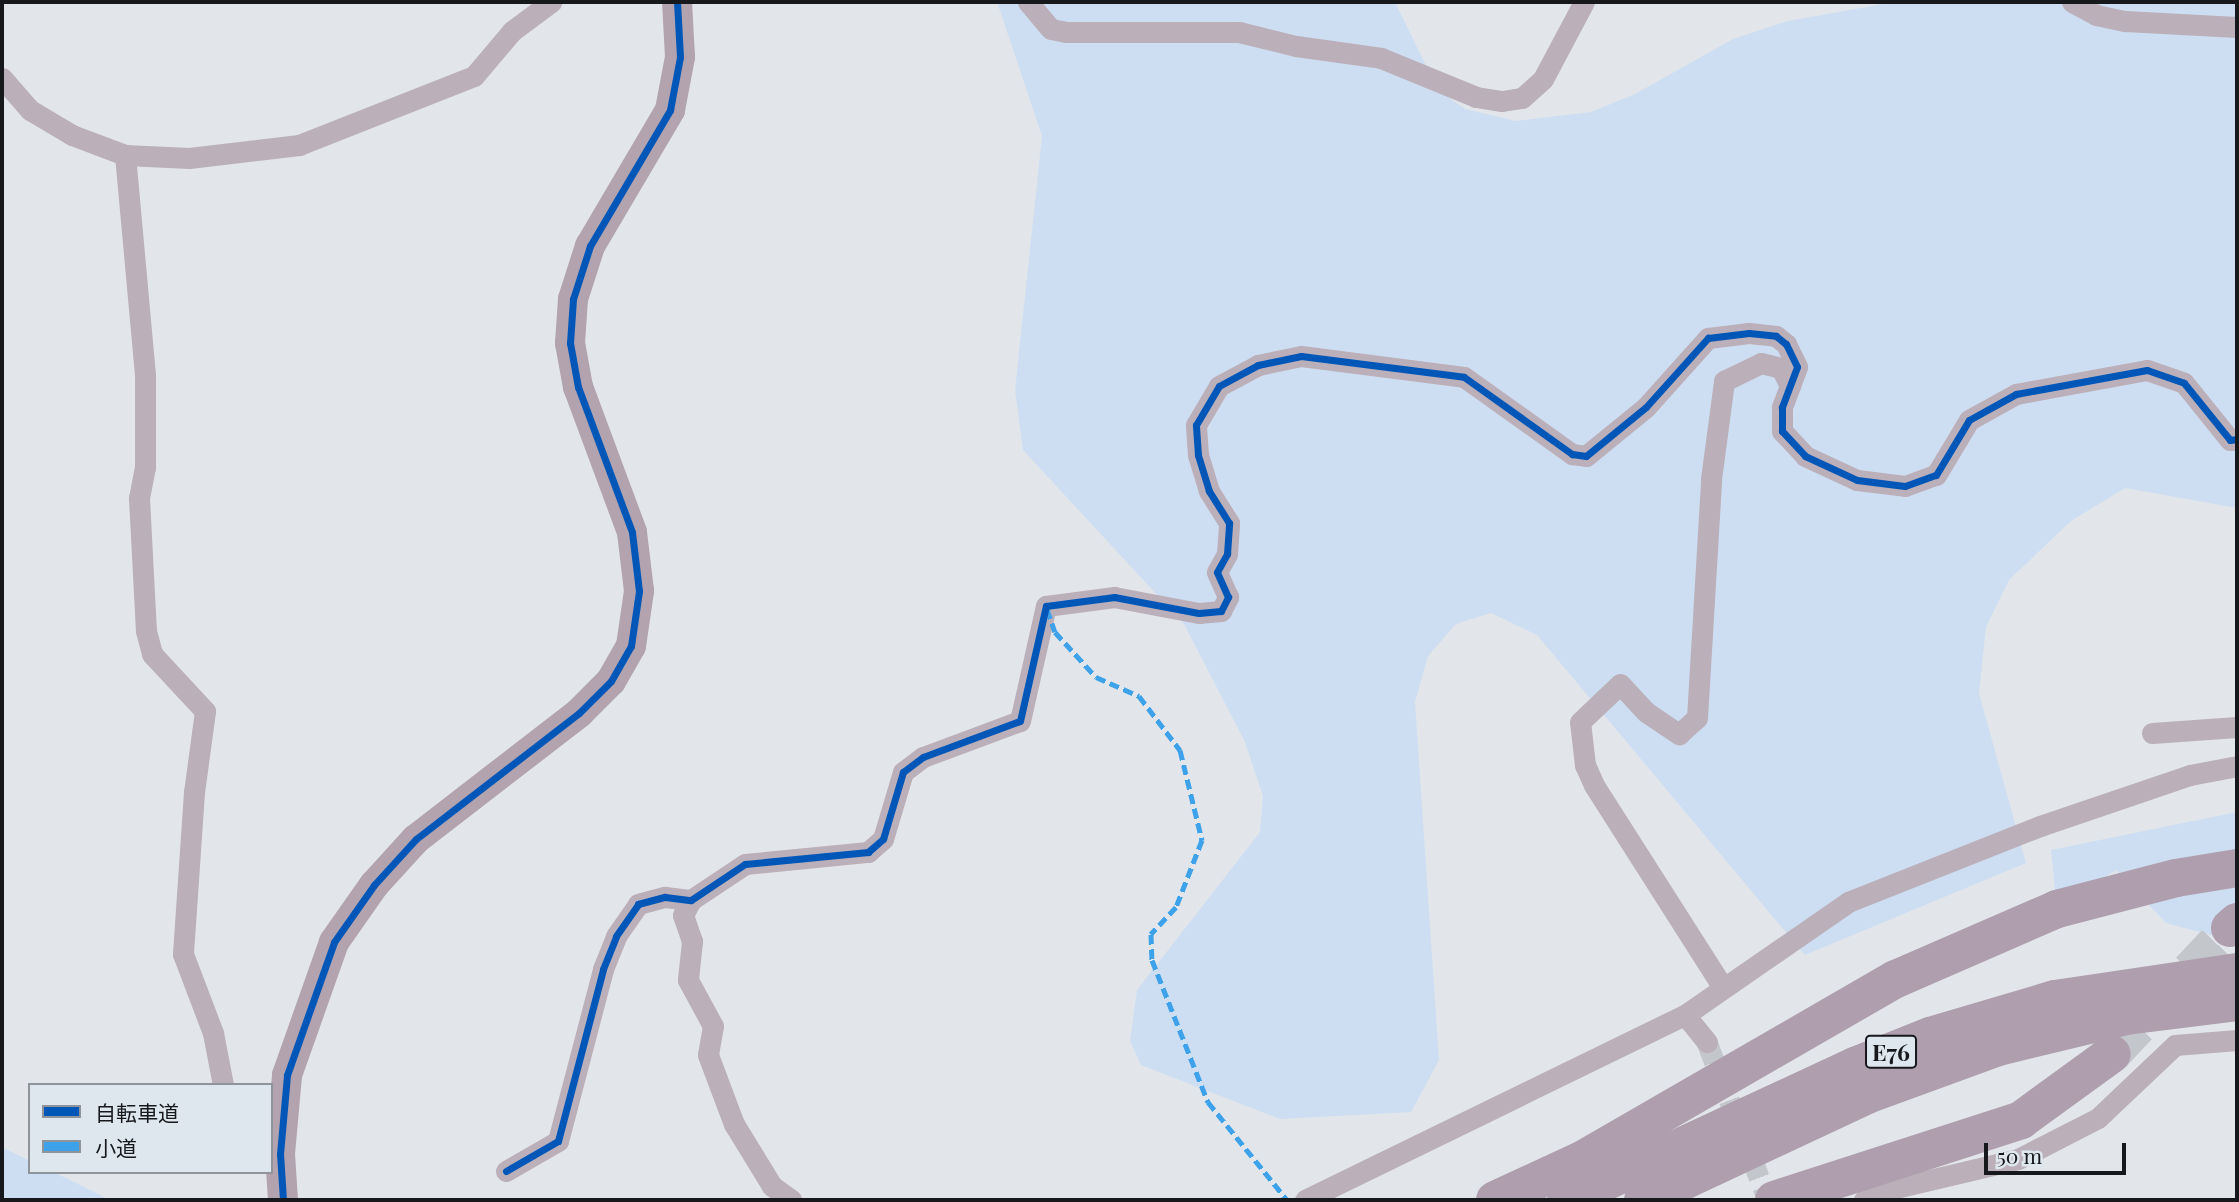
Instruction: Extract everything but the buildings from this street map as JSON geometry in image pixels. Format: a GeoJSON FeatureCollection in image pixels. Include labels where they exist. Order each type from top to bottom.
{"type":"FeatureCollection","features":[{"type":"Feature","properties":{"kind":"highway"},"geometry":{"type":"LineString","coordinates":[[1495,1200],[1582,1160],[1896,979],[2057,909],[2176,878],[2237,868]]}},
{"type":"Feature","properties":{"kind":"highway","name":"E76"},"geometry":{"type":"LineString","coordinates":[[1566,1200],[1855,1066],[1930,1036],[2055,999],[2237,972]]}},
{"type":"Feature","properties":{"kind":"highway","name":"E76"},"geometry":{"type":"LineString","coordinates":[[1643,1200],[1867,1095],[1998,1047],[2126,1016],[2237,1002]]}},
{"type":"Feature","properties":{"kind":"highway"},"geometry":{"type":"LineString","coordinates":[[1774,1200],[2021,1120],[2112,1054]]}},
{"type":"Feature","properties":{"kind":"street"},"geometry":{"type":"LineString","coordinates":[[2,78],[30,110],[72,135],[125,155],[189,158],[299,145],[474,76],[512,31],[551,2]]}},
{"type":"Feature","properties":{"kind":"street"},"geometry":{"type":"LineString","coordinates":[[283,1200],[275,1153],[287,1075],[334,942],[374,885],[416,838],[579,713],[611,681],[631,646],[639,591],[632,532],[578,387],[570,343],[573,299],[590,246],[670,110],[680,57],[677,2]]}},
{"type":"Feature","properties":{"kind":"street"},"geometry":{"type":"LineString","coordinates":[[1028,2],[1051,29],[1066,32],[1239,32],[1296,46],[1381,58],[1476,97],[1502,101],[1522,98],[1542,79],[1584,2]]}},
{"type":"Feature","properties":{"kind":"street"},"geometry":{"type":"LineString","coordinates":[[2072,2],[2096,15],[2125,21],[2237,27]]}},
{"type":"Feature","properties":{"kind":"street"},"geometry":{"type":"LineString","coordinates":[[125,155],[145,375],[145,467],[139,498],[146,631],[152,654],[205,711],[194,792],[183,954],[213,1033],[223,1083]]}},
{"type":"Feature","properties":{"kind":"street"},"geometry":{"type":"LineString","coordinates":[[791,1200],[772,1186],[734,1124],[708,1055],[713,1026],[688,980],[692,941],[683,915],[691,900],[745,864],[868,852],[883,839],[903,772],[923,757],[1020,721],[1046,606],[1114,597],[1199,613],[1221,611],[1228,597],[1217,572],[1227,554],[1228,523],[1209,491],[1198,455],[1196,425],[1219,386],[1258,365],[1301,356],[1464,377],[1572,454],[1586,456],[1646,407],[1708,338],[1749,333],[1776,336],[1786,344],[1797,367],[1782,407],[1782,431],[1805,456],[1857,480],[1905,486],[1936,475],[1969,420],[2016,394],[2147,370],[2184,383],[2230,440],[2237,439]]}},
{"type":"Feature","properties":{"kind":"street"},"geometry":{"type":"LineString","coordinates":[[1722,986],[1594,785],[1585,765],[1580,722],[1620,684],[1646,712],[1679,734],[1697,718],[1712,479],[1724,381],[1760,363],[1781,368],[1790,386]]}},
{"type":"Feature","properties":{"kind":"street"},"geometry":{"type":"LineString","coordinates":[[2152,733],[2237,727]]}},
{"type":"Feature","properties":{"kind":"street"},"geometry":{"type":"LineString","coordinates":[[1305,1200],[1685,1014],[1722,986],[1848,902],[2065,817],[2190,775],[2237,766]]}},
{"type":"Feature","properties":{"kind":"street"},"geometry":{"type":"LineString","coordinates":[[506,1171],[558,1141],[603,969],[616,936],[638,904],[665,897],[691,900]]}},
{"type":"Feature","properties":{"kind":"street"},"geometry":{"type":"LineString","coordinates":[[1685,1014],[1707,1042]]}},
{"type":"Feature","properties":{"kind":"street"},"geometry":{"type":"LineString","coordinates":[[1864,1200],[1887,1190],[2018,1159],[2098,1118],[2175,1045],[2237,1040]]}},
{"type":"Feature","properties":{"kind":"shaded area"},"geometry":{"type":"Polygon","coordinates":[[[997,2],[1395,2],[1438,90],[1465,109],[1516,121],[1591,112],[1635,94],[1733,39],[1788,21],[1894,2],[2237,2],[2237,508],[2125,488],[2071,521],[2009,580],[1986,627],[1979,693],[2026,863],[1805,955],[1537,635],[1491,613],[1456,624],[1428,656],[1415,702],[1439,1060],[1411,1112],[1280,1119],[1141,1065],[1130,1041],[1137,990],[1260,832],[1263,796],[1245,742],[1184,624],[1023,450],[1015,390],[1042,136],[997,2]]]}},
{"type":"Feature","properties":{"kind":"shaded area"},"geometry":{"type":"Polygon","coordinates":[[[2237,812],[2237,942],[2166,923],[2116,870],[2057,909],[2051,850],[2237,812]]]}},
{"type":"Feature","properties":{"kind":"shaded area"},"geometry":{"type":"Polygon","coordinates":[[[2,1147],[28,1160],[28,1174],[58,1174],[110,1200],[2,1200],[2,1147]]]}},
{"type":"Feature","properties":{"kind":"tunnel"},"geometry":{"type":"LineString","coordinates":[[2112,1054],[2230,928]]}},
{"type":"Feature","properties":{"kind":"tunnel"},"geometry":{"type":"LineString","coordinates":[[1707,1042],[1768,1200]]}},
{"type":"Feature","properties":{"kind":"marked path"},"geometry":{"type":"LineString","coordinates":[[1047,609],[1055,632],[1096,677],[1139,696],[1180,750],[1202,840],[1176,907],[1151,934],[1152,960],[1208,1102],[1287,1200]]}},
{"type":"Feature","properties":{"kind":"cycle path"},"geometry":{"type":"LineString","coordinates":[[283,1200],[280,1154],[287,1075],[334,942],[374,885],[416,839],[579,713],[611,681],[631,646],[639,591],[632,532],[578,387],[570,343],[573,299],[590,246],[670,110],[680,57],[677,2]]}},
{"type":"Feature","properties":{"kind":"cycle path"},"geometry":{"type":"LineString","coordinates":[[506,1171],[558,1141],[603,969],[616,936],[638,904],[665,897],[691,900],[745,864],[868,852],[883,839],[903,772],[923,757],[1020,721],[1046,606],[1114,597],[1199,613],[1221,611],[1228,597],[1217,572],[1227,554],[1229,523],[1209,491],[1198,455],[1196,425],[1219,386],[1258,365],[1301,356],[1464,377],[1572,454],[1586,456],[1646,407],[1708,338],[1749,333],[1776,336],[1786,344],[1797,367],[1782,407],[1782,431],[1805,456],[1857,480],[1905,486],[1936,475],[1969,420],[2016,394],[2147,370],[2184,383],[2230,440],[2237,439]]}}]}
